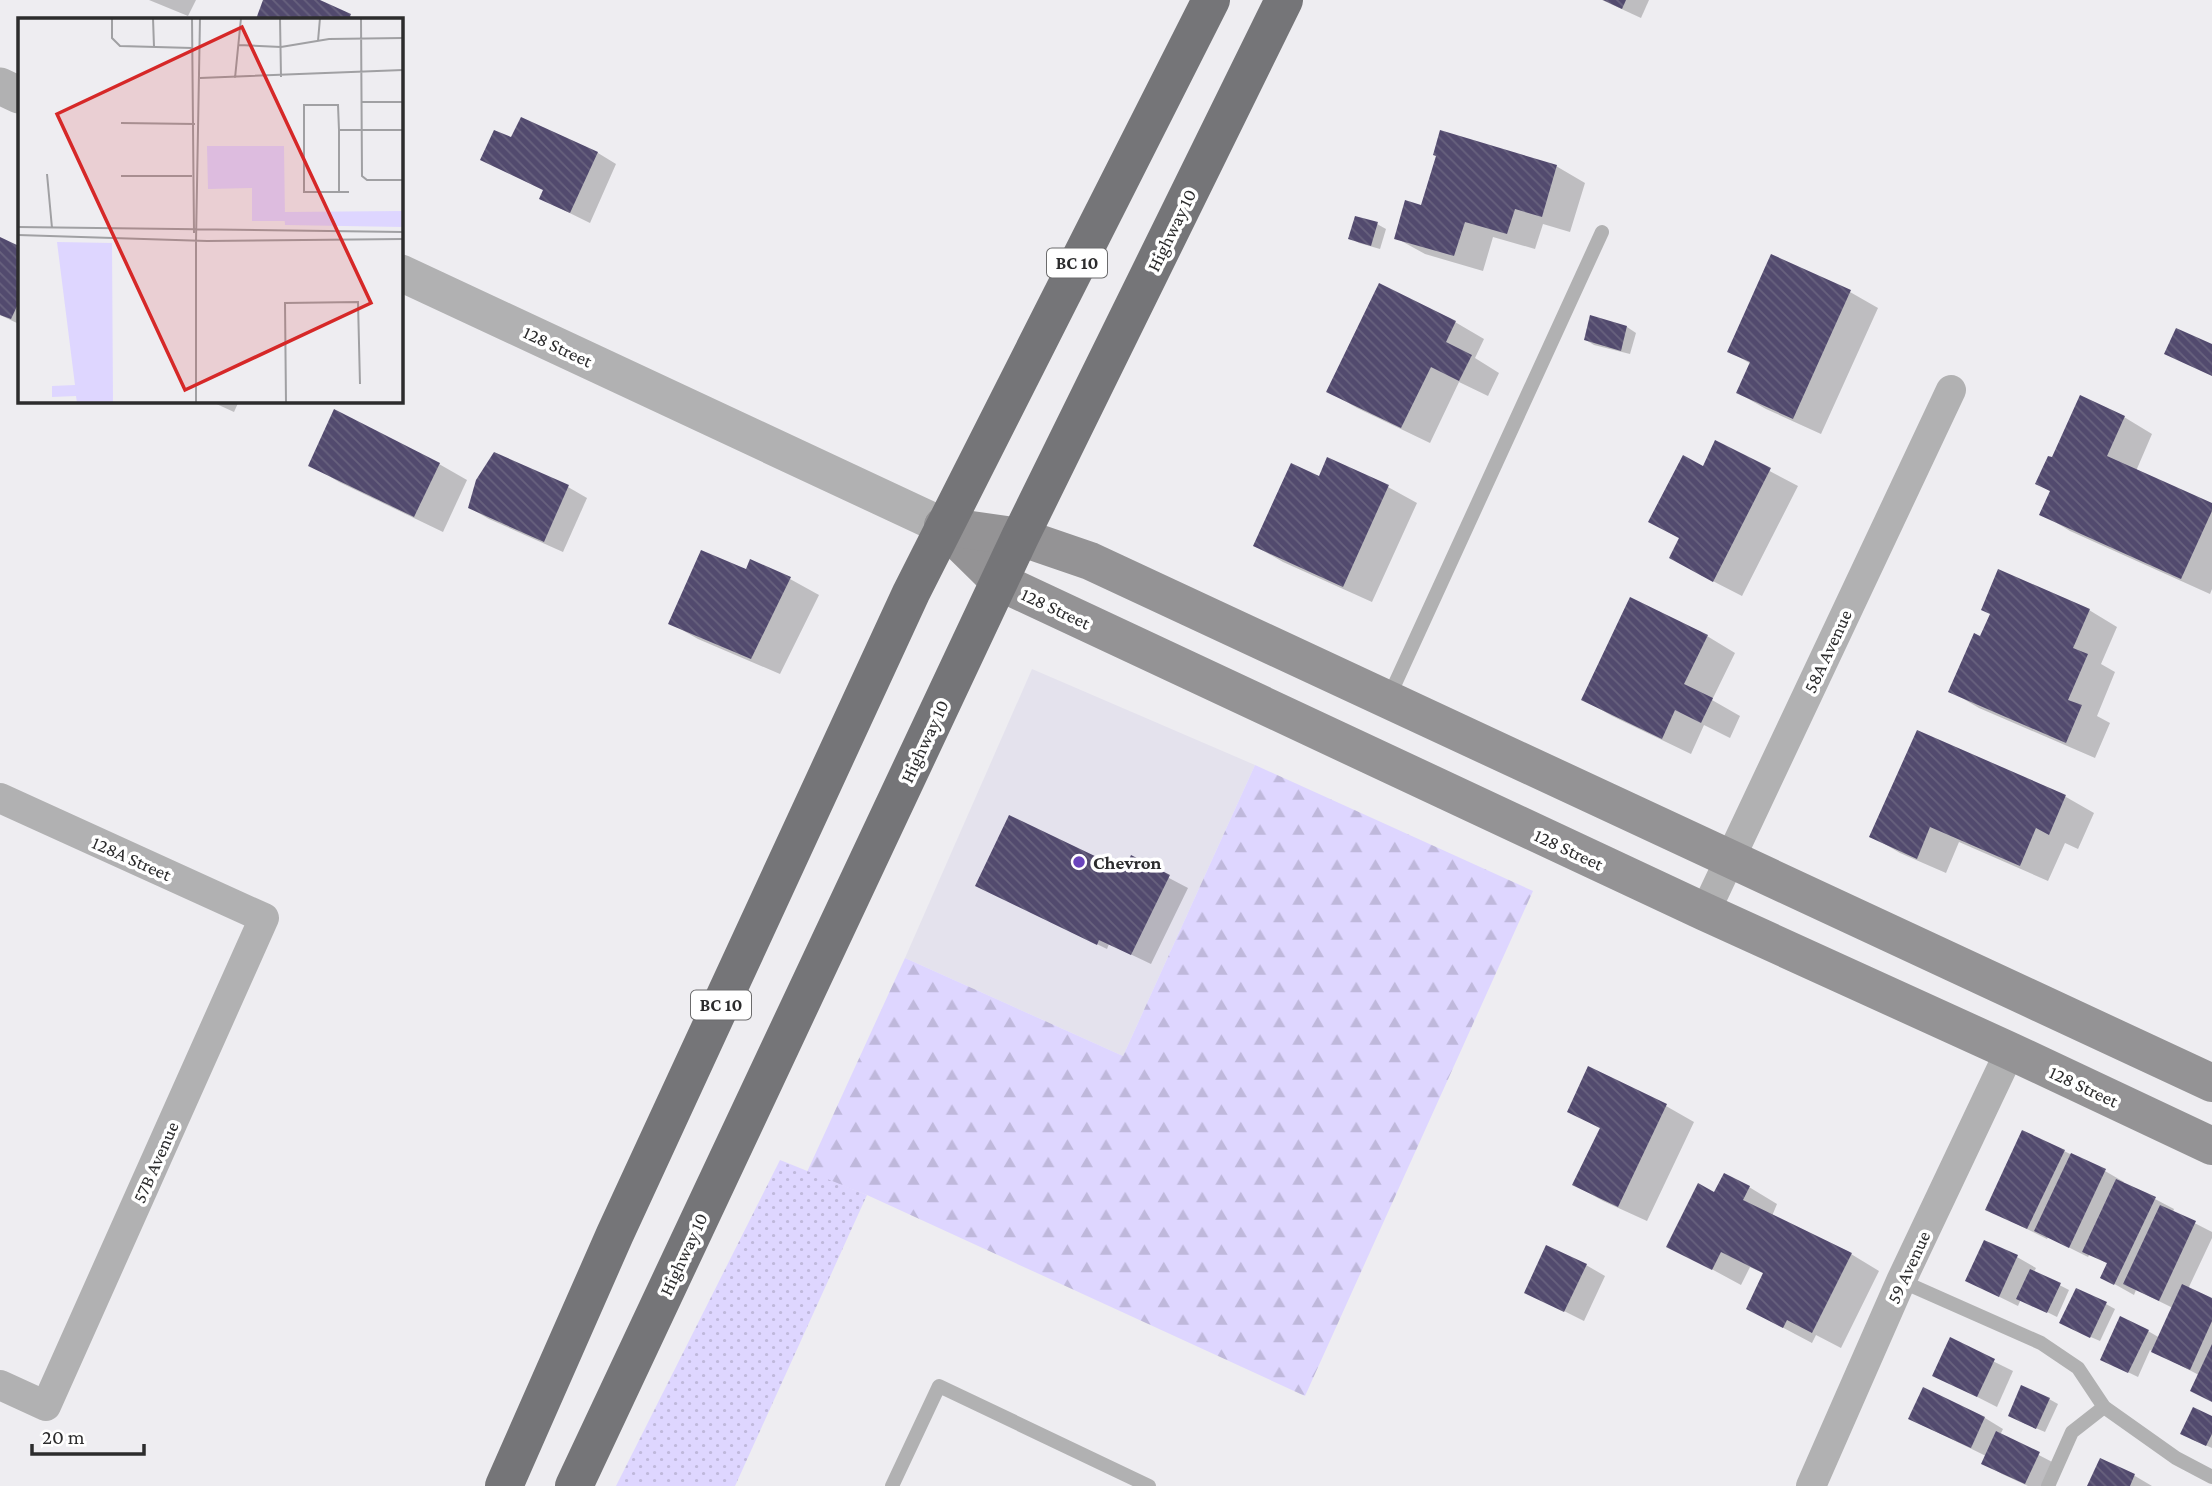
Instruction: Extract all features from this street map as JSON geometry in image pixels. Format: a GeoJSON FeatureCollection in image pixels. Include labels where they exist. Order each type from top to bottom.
{"type":"FeatureCollection","features":[{"type":"Feature","properties":{"kind":"highway","name":"BC 10"},"geometry":{"type":"LineString","coordinates":[[504,1486],[615,1234],[943,526],[1211,0]]}},
{"type":"Feature","properties":{"kind":"highway","name":"Highway 10"},"geometry":{"type":"LineString","coordinates":[[574,1486],[1020,537],[1284,0]]}},
{"type":"Feature","properties":{"kind":"main road","name":"128 Street"},"geometry":{"type":"LineString","coordinates":[[943,526],[1020,537],[1090,561],[2212,1083]]}},
{"type":"Feature","properties":{"kind":"main road","name":"128 Street"},"geometry":{"type":"LineString","coordinates":[[943,526],[1000,582],[1704,912],[2212,1146]]}},
{"type":"Feature","properties":{"kind":"street"},"geometry":{"type":"LineString","coordinates":[[0,86],[18,95]]}},
{"type":"Feature","properties":{"kind":"street","name":"128 Street"},"geometry":{"type":"LineString","coordinates":[[402,273],[943,526]]}},
{"type":"Feature","properties":{"kind":"street","name":"58A Avenue"},"geometry":{"type":"LineString","coordinates":[[1704,912],[1951,390]]}},
{"type":"Feature","properties":{"kind":"street","name":"128A Street"},"geometry":{"type":"LineString","coordinates":[[0,798],[264,918]]}},
{"type":"Feature","properties":{"kind":"street","name":"57B Avenue"},"geometry":{"type":"LineString","coordinates":[[0,1385],[46,1406],[264,918]]}},
{"type":"Feature","properties":{"kind":"street","name":"59 Avenue"},"geometry":{"type":"LineString","coordinates":[[1811,1486],[1901,1281],[2010,1051]]}},
{"type":"Feature","properties":{"kind":"lane"},"geometry":{"type":"LineString","coordinates":[[1387,701],[1602,232]]}},
{"type":"Feature","properties":{"kind":"lane"},"geometry":{"type":"LineString","coordinates":[[1901,1281],[2041,1343],[2078,1368],[2104,1407],[2176,1458],[2212,1477]]}},
{"type":"Feature","properties":{"kind":"lane"},"geometry":{"type":"LineString","coordinates":[[892,1486],[939,1386],[1149,1486]]}},
{"type":"Feature","properties":{"kind":"lane"},"geometry":{"type":"LineString","coordinates":[[2048,1486],[2071,1432],[2104,1407]]}},
{"type":"Feature","properties":{"kind":"shaded area"},"geometry":{"type":"Polygon","coordinates":[[[1032,669],[1255,765],[1123,1056],[905,958],[1032,669]]]}},
{"type":"Feature","properties":{"kind":"green space"},"geometry":{"type":"Polygon","coordinates":[[[1255,765],[1533,891],[1305,1396],[867,1195],[807,1172],[905,958],[1123,1056],[1255,765]]]}},
{"type":"Feature","properties":{"kind":"green space"},"geometry":{"type":"Polygon","coordinates":[[[780,1160],[867,1195],[735,1486],[616,1486],[780,1160]]]}},
{"type":"Feature","properties":{"kind":"building"},"geometry":{"type":"Polygon","coordinates":[[[263,0],[320,0],[351,14],[349,18],[256,18],[263,0]]]}},
{"type":"Feature","properties":{"kind":"building"},"geometry":{"type":"Polygon","coordinates":[[[1603,0],[1626,0],[1622,9],[1603,0]]]}},
{"type":"Feature","properties":{"kind":"building"},"geometry":{"type":"Polygon","coordinates":[[[521,117],[598,152],[570,213],[539,199],[543,190],[480,160],[494,130],[511,137],[521,117]]]}},
{"type":"Feature","properties":{"kind":"building"},"geometry":{"type":"Polygon","coordinates":[[[1440,130],[1557,165],[1542,217],[1515,209],[1507,234],[1465,222],[1454,256],[1394,239],[1405,200],[1421,205],[1436,156],[1433,155],[1440,130]]]}},
{"type":"Feature","properties":{"kind":"building"},"geometry":{"type":"Polygon","coordinates":[[[1355,216],[1378,222],[1371,246],[1348,239],[1355,216]]]}},
{"type":"Feature","properties":{"kind":"building"},"geometry":{"type":"Polygon","coordinates":[[[0,237],[18,246],[18,304],[11,319],[0,315],[0,237]]]}},
{"type":"Feature","properties":{"kind":"building"},"geometry":{"type":"Polygon","coordinates":[[[1771,254],[1851,290],[1793,419],[1736,393],[1750,362],[1727,352],[1771,254]]]}},
{"type":"Feature","properties":{"kind":"building"},"geometry":{"type":"Polygon","coordinates":[[[1379,283],[1456,321],[1446,342],[1472,355],[1459,381],[1431,367],[1401,428],[1326,392],[1379,283]]]}},
{"type":"Feature","properties":{"kind":"building"},"geometry":{"type":"Polygon","coordinates":[[[1590,315],[1627,326],[1621,351],[1584,340],[1590,315]]]}},
{"type":"Feature","properties":{"kind":"building"},"geometry":{"type":"Polygon","coordinates":[[[2176,328],[2212,344],[2212,376],[2164,354],[2176,328]]]}},
{"type":"Feature","properties":{"kind":"building"},"geometry":{"type":"Polygon","coordinates":[[[2080,395],[2125,416],[2107,456],[2212,503],[2212,511],[2181,579],[2039,515],[2050,491],[2035,484],[2048,456],[2052,457],[2080,395]]]}},
{"type":"Feature","properties":{"kind":"building"},"geometry":{"type":"Polygon","coordinates":[[[334,409],[440,463],[414,517],[308,466],[334,409]]]}},
{"type":"Feature","properties":{"kind":"building"},"geometry":{"type":"Polygon","coordinates":[[[1715,440],[1771,468],[1713,582],[1669,558],[1679,538],[1648,522],[1683,455],[1703,466],[1715,440]]]}},
{"type":"Feature","properties":{"kind":"building"},"geometry":{"type":"Polygon","coordinates":[[[494,452],[569,485],[544,542],[468,508],[476,480],[494,452]]]}},
{"type":"Feature","properties":{"kind":"building"},"geometry":{"type":"Polygon","coordinates":[[[1327,457],[1389,485],[1343,587],[1253,546],[1291,463],[1319,476],[1327,457]]]}},
{"type":"Feature","properties":{"kind":"building"},"geometry":{"type":"Polygon","coordinates":[[[701,550],[746,569],[750,559],[791,577],[751,659],[668,624],[701,550]]]}},
{"type":"Feature","properties":{"kind":"building"},"geometry":{"type":"Polygon","coordinates":[[[1998,569],[2090,609],[2073,648],[2088,654],[2068,700],[2082,705],[2066,743],[1948,692],[1974,633],[1980,636],[1990,614],[1981,610],[1998,569]]]}},
{"type":"Feature","properties":{"kind":"building"},"geometry":{"type":"Polygon","coordinates":[[[1630,597],[1708,635],[1684,684],[1713,698],[1701,723],[1675,710],[1662,739],[1581,700],[1630,597]]]}},
{"type":"Feature","properties":{"kind":"building"},"geometry":{"type":"Polygon","coordinates":[[[1917,730],[2066,795],[2049,835],[2036,828],[2020,866],[1930,827],[1917,859],[1869,837],[1917,730]]]}},
{"type":"Feature","properties":{"kind":"building"},"geometry":{"type":"Polygon","coordinates":[[[1009,815],[1124,870],[1131,855],[1170,875],[1131,955],[1099,940],[1097,945],[975,886],[1009,815]]]}},
{"type":"Feature","properties":{"kind":"building"},"geometry":{"type":"Polygon","coordinates":[[[1588,1066],[1667,1104],[1618,1207],[1572,1185],[1600,1128],[1567,1112],[1588,1066]]]}},
{"type":"Feature","properties":{"kind":"building"},"geometry":{"type":"Polygon","coordinates":[[[2022,1130],[2065,1150],[2027,1229],[1985,1210],[2022,1130]]]}},
{"type":"Feature","properties":{"kind":"building"},"geometry":{"type":"Polygon","coordinates":[[[2071,1153],[2106,1169],[2069,1248],[2034,1231],[2071,1153]]]}},
{"type":"Feature","properties":{"kind":"building"},"geometry":{"type":"Polygon","coordinates":[[[1724,1173],[1750,1186],[1743,1200],[1852,1253],[1812,1333],[1787,1320],[1783,1328],[1746,1309],[1763,1273],[1721,1252],[1712,1270],[1666,1247],[1698,1183],[1714,1192],[1724,1173]]]}},
{"type":"Feature","properties":{"kind":"building"},"geometry":{"type":"Polygon","coordinates":[[[2116,1179],[2156,1197],[2114,1285],[2100,1278],[2107,1263],[2082,1252],[2116,1179]]]}},
{"type":"Feature","properties":{"kind":"building"},"geometry":{"type":"Polygon","coordinates":[[[2160,1205],[2196,1221],[2159,1301],[2123,1284],[2160,1205]]]}},
{"type":"Feature","properties":{"kind":"building"},"geometry":{"type":"Polygon","coordinates":[[[1984,1240],[2018,1255],[1999,1297],[1965,1281],[1984,1240]]]}},
{"type":"Feature","properties":{"kind":"building"},"geometry":{"type":"Polygon","coordinates":[[[1546,1245],[1587,1264],[1564,1312],[1524,1293],[1546,1245]]]}},
{"type":"Feature","properties":{"kind":"building"},"geometry":{"type":"Polygon","coordinates":[[[2030,1269],[2061,1283],[2047,1313],[2016,1299],[2030,1269]]]}},
{"type":"Feature","properties":{"kind":"building"},"geometry":{"type":"Polygon","coordinates":[[[2182,1284],[2212,1298],[2212,1321],[2190,1370],[2151,1352],[2182,1284]]]}},
{"type":"Feature","properties":{"kind":"building"},"geometry":{"type":"Polygon","coordinates":[[[2076,1288],[2107,1302],[2090,1338],[2059,1323],[2076,1288]]]}},
{"type":"Feature","properties":{"kind":"building"},"geometry":{"type":"Polygon","coordinates":[[[2120,1316],[2149,1330],[2128,1373],[2100,1360],[2120,1316]]]}},
{"type":"Feature","properties":{"kind":"building"},"geometry":{"type":"Polygon","coordinates":[[[1950,1337],[1995,1359],[1977,1397],[1932,1376],[1950,1337]]]}},
{"type":"Feature","properties":{"kind":"building"},"geometry":{"type":"Polygon","coordinates":[[[2212,1344],[2212,1402],[2190,1391],[2212,1344]]]}},
{"type":"Feature","properties":{"kind":"building"},"geometry":{"type":"Polygon","coordinates":[[[2021,1385],[2050,1398],[2036,1429],[2008,1416],[2021,1385]]]}},
{"type":"Feature","properties":{"kind":"building"},"geometry":{"type":"Polygon","coordinates":[[[1923,1387],[1985,1417],[1971,1448],[1908,1419],[1923,1387]]]}},
{"type":"Feature","properties":{"kind":"building"},"geometry":{"type":"Polygon","coordinates":[[[2193,1407],[2212,1416],[2212,1434],[2206,1446],[2180,1434],[2193,1407]]]}},
{"type":"Feature","properties":{"kind":"building"},"geometry":{"type":"Polygon","coordinates":[[[1996,1431],[2040,1452],[2025,1484],[1981,1464],[1996,1431]]]}},
{"type":"Feature","properties":{"kind":"building"},"geometry":{"type":"Polygon","coordinates":[[[2100,1458],[2135,1474],[2130,1486],[2087,1486],[2100,1458]]]}},
{"type":"Feature","properties":{"kind":"place","name":"Chevron"},"geometry":{"type":"Point","coordinates":[1079,862]}}]}
